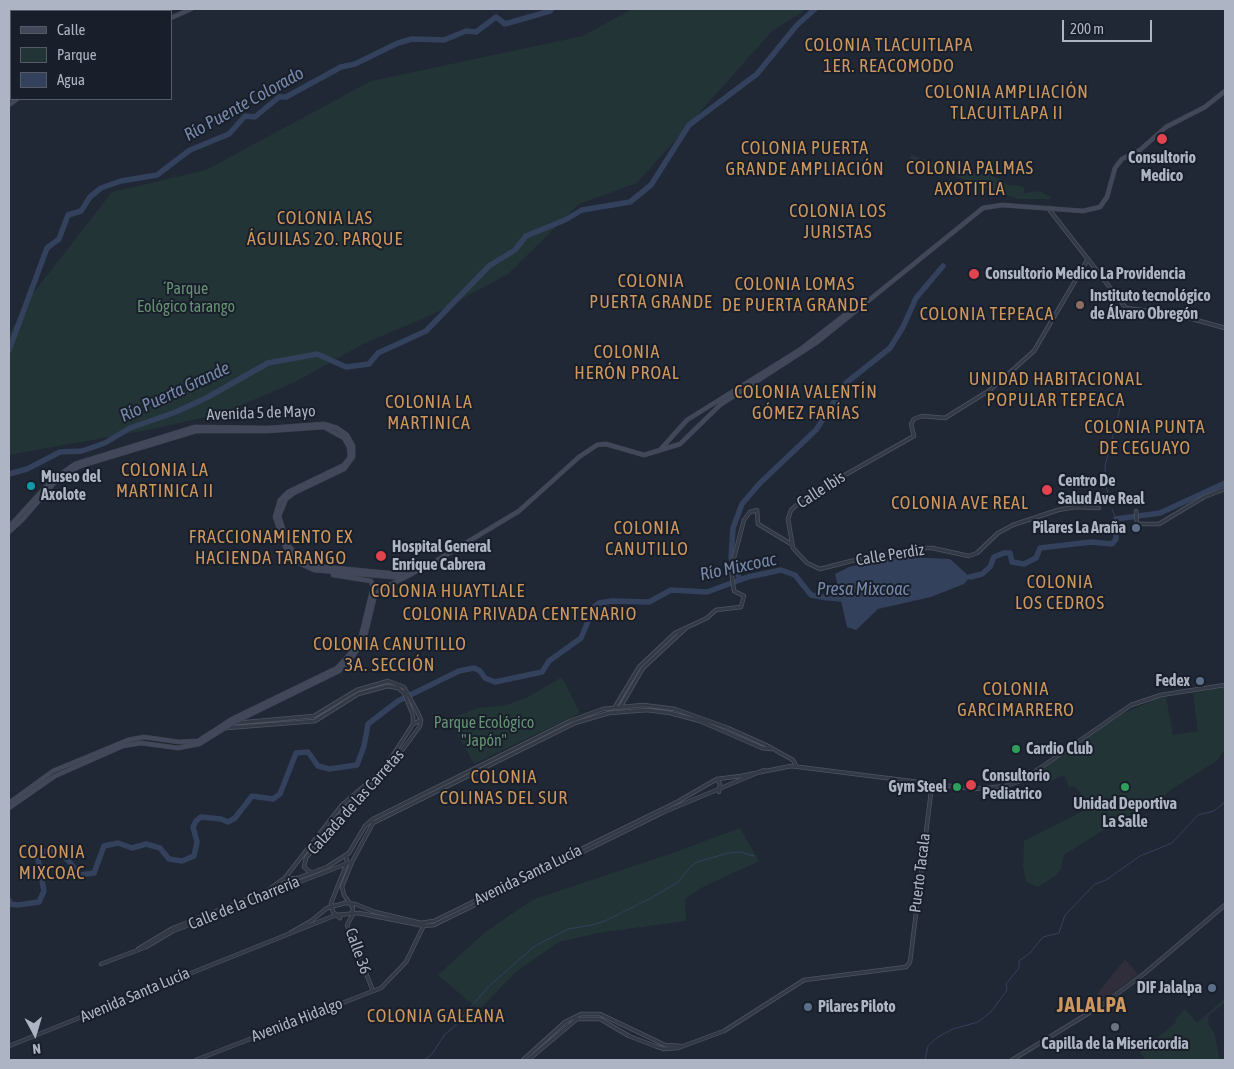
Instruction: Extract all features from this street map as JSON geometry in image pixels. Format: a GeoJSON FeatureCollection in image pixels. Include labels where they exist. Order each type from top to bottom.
{"type":"FeatureCollection","features":[{"type":"Feature","properties":{"kind":"main road"},"geometry":{"type":"LineString","coordinates":[[172,18],[191,9]]}},
{"type":"Feature","properties":{"kind":"main road"},"geometry":{"type":"LineString","coordinates":[[660,450],[681,425],[803,352],[983,208],[994,205],[1083,211],[1100,207],[1107,197],[1116,168],[1122,159],[1144,147],[1170,124],[1209,105],[1225,91]]}},
{"type":"Feature","properties":{"kind":"main road"},"geometry":{"type":"LineString","coordinates":[[9,808],[55,776],[123,746],[141,743],[182,748],[204,742],[226,726],[337,668],[361,636],[373,597],[519,511],[579,457],[597,445],[606,444],[640,454],[680,444],[712,415],[715,406]]}},
{"type":"Feature","properties":{"kind":"main road","name":"Avenida 5 de Mayo"},"geometry":{"type":"LineString","coordinates":[[9,532],[38,500],[51,481],[75,464],[149,443],[178,432],[208,426],[261,428],[329,425],[346,435],[352,444],[353,455],[344,469],[316,480],[289,496],[279,513],[281,527],[286,540],[302,563]]}},
{"type":"Feature","properties":{"kind":"main road","name":"Avenida 5 de Mayo"},"geometry":{"type":"LineString","coordinates":[[9,527],[17,524]]}},
{"type":"Feature","properties":{"kind":"main road"},"geometry":{"type":"LineString","coordinates":[[302,563],[324,568],[410,575]]}},
{"type":"Feature","properties":{"kind":"main road"},"geometry":{"type":"LineString","coordinates":[[9,803],[53,771],[128,740],[144,737],[181,742],[198,741],[221,727],[332,675],[346,666],[365,636],[373,597],[371,581],[324,572],[302,563]]}},
{"type":"Feature","properties":{"kind":"main road"},"geometry":{"type":"LineString","coordinates":[[324,572],[403,578]]}},
{"type":"Feature","properties":{"kind":"main road"},"geometry":{"type":"LineString","coordinates":[[181,742],[182,748]]}},
{"type":"Feature","properties":{"kind":"street"},"geometry":{"type":"LineString","coordinates":[[1048,208],[1123,304],[1131,310],[1178,315],[1225,328]]}},
{"type":"Feature","properties":{"kind":"street","name":"Calle Ibis"},"geometry":{"type":"LineString","coordinates":[[792,544],[788,520],[794,506],[827,484],[914,436],[911,424],[918,417],[940,419],[973,401],[990,390],[1034,351],[1088,259]]}},
{"type":"Feature","properties":{"kind":"street"},"geometry":{"type":"LineString","coordinates":[[1136,513],[1135,521],[1138,524],[1158,524],[1204,497],[1225,489]]}},
{"type":"Feature","properties":{"kind":"street","name":"Calle Perdiz"},"geometry":{"type":"LineString","coordinates":[[792,544],[800,557],[820,569],[918,548],[932,548],[969,556],[977,553],[998,532],[1013,525],[1058,510],[1099,508]]}},
{"type":"Feature","properties":{"kind":"street"},"geometry":{"type":"LineString","coordinates":[[615,706],[631,677],[650,655],[675,633],[707,618],[716,610],[741,607],[744,596],[734,591],[732,563],[744,520],[754,509],[757,510],[758,524],[792,544]]}},
{"type":"Feature","properties":{"kind":"street"},"geometry":{"type":"LineString","coordinates":[[621,706],[643,668],[687,627]]}},
{"type":"Feature","properties":{"kind":"street"},"geometry":{"type":"LineString","coordinates":[[226,726],[302,723],[322,719],[358,694],[381,686],[393,686],[406,692],[413,715],[413,724],[421,720],[406,692],[394,682],[381,682],[346,695],[319,714],[301,718],[233,723]]}},
{"type":"Feature","properties":{"kind":"street","name":"Avenida Santa Lucía"},"geometry":{"type":"LineString","coordinates":[[290,933],[331,906],[350,903],[375,912],[424,925],[444,917],[677,802],[717,778],[737,777],[765,770],[796,766],[981,790],[1006,786],[1023,780],[1131,705],[1162,695],[1225,684]]}},
{"type":"Feature","properties":{"kind":"street"},"geometry":{"type":"LineString","coordinates":[[353,913],[353,906],[343,892],[342,884],[372,824],[570,721],[615,706],[643,705],[675,709],[728,728],[793,760],[796,766]]}},
{"type":"Feature","properties":{"kind":"street"},"geometry":{"type":"LineString","coordinates":[[469,773],[575,723],[595,716],[621,711],[647,710],[670,713],[700,722],[762,748],[772,749]]}},
{"type":"Feature","properties":{"kind":"street"},"geometry":{"type":"LineString","coordinates":[[301,718],[302,723]]}},
{"type":"Feature","properties":{"kind":"street","name":"Calzada de las Carretas"},"geometry":{"type":"LineString","coordinates":[[312,873],[304,867],[306,858],[344,809],[387,771],[418,730],[421,720]]}},
{"type":"Feature","properties":{"kind":"street","name":"Calzada de las Carretas"},"geometry":{"type":"LineString","coordinates":[[283,879],[342,805],[384,769],[413,724]]}},
{"type":"Feature","properties":{"kind":"street","name":"Avenida Santa Lucía"},"geometry":{"type":"LineString","coordinates":[[9,1046],[290,933],[338,916],[353,913],[424,925],[438,923],[665,813],[765,770]]}},
{"type":"Feature","properties":{"kind":"street","name":"Calle de la Charrería"},"geometry":{"type":"LineString","coordinates":[[138,949],[173,928],[267,891],[283,879],[312,873],[346,855],[353,848],[371,820],[469,773]]}},
{"type":"Feature","properties":{"kind":"street"},"geometry":{"type":"LineString","coordinates":[[717,778],[719,790]]}},
{"type":"Feature","properties":{"kind":"street","name":"Puerto Tacala"},"geometry":{"type":"LineString","coordinates":[[681,1046],[715,1035],[800,982],[821,977],[904,967],[910,962],[932,784]]}},
{"type":"Feature","properties":{"kind":"street"},"geometry":{"type":"LineString","coordinates":[[353,848],[358,850]]}},
{"type":"Feature","properties":{"kind":"street"},"geometry":{"type":"LineString","coordinates":[[338,916],[331,906],[334,892],[347,863],[346,855]]}},
{"type":"Feature","properties":{"kind":"street","name":"Calle de la Charrería"},"geometry":{"type":"LineString","coordinates":[[101,964],[138,949],[173,931],[285,886],[352,862]]}},
{"type":"Feature","properties":{"kind":"street"},"geometry":{"type":"LineString","coordinates":[[335,867],[341,868],[343,873]]}},
{"type":"Feature","properties":{"kind":"street"},"geometry":{"type":"LineString","coordinates":[[283,879],[285,886]]}},
{"type":"Feature","properties":{"kind":"street"},"geometry":{"type":"LineString","coordinates":[[334,892],[339,890],[343,892]]}},
{"type":"Feature","properties":{"kind":"street"},"geometry":{"type":"LineString","coordinates":[[1012,1060],[1079,1019],[1145,973],[1225,905]]}},
{"type":"Feature","properties":{"kind":"street","name":"Calle 36"},"geometry":{"type":"LineString","coordinates":[[353,913],[347,925],[372,991]]}},
{"type":"Feature","properties":{"kind":"street","name":"Avenida Hidalgo"},"geometry":{"type":"LineString","coordinates":[[196,1060],[383,986],[406,962],[424,925]]}},
{"type":"Feature","properties":{"kind":"street"},"geometry":{"type":"LineString","coordinates":[[523,1060],[565,1022],[581,1014],[600,1014],[665,1045],[681,1046]]}},
{"type":"Feature","properties":{"kind":"street"},"geometry":{"type":"LineString","coordinates":[[528,1060],[567,1025],[581,1018],[600,1019],[629,1036],[664,1049],[681,1046]]}},
{"type":"Feature","properties":{"kind":"shaded area"},"geometry":{"type":"Polygon","coordinates":[[[1125,959],[1138,974],[1103,1001],[1097,994],[1125,959]]]}},
{"type":"Feature","properties":{"kind":"green space"},"geometry":{"type":"Polygon","coordinates":[[[9,9],[56,9],[10,10],[9,100],[9,9]]]}},
{"type":"Feature","properties":{"kind":"green space","name":"´Parque Eológico tarango"},"geometry":{"type":"Polygon","coordinates":[[[632,9],[807,9],[772,31],[637,183],[579,204],[508,274],[434,314],[365,343],[293,383],[223,413],[153,429],[9,455],[9,335],[27,301],[112,192],[206,170],[371,81],[583,36],[632,9]]]}},
{"type":"Feature","properties":{"kind":"green space"},"geometry":{"type":"Polygon","coordinates":[[[911,155],[960,171],[989,175],[1002,180],[1005,184],[1021,186],[1024,188],[1024,193],[1039,191],[1051,197],[1050,199],[1018,199],[909,160],[911,155]]]}},
{"type":"Feature","properties":{"kind":"green space","name":"Parque Ecológico \"Japón\""},"geometry":{"type":"Polygon","coordinates":[[[562,677],[580,713],[474,764],[449,719],[478,708],[506,705],[528,697],[562,677]]]}},
{"type":"Feature","properties":{"kind":"green space","name":"Unidad Deportiva La Salle"},"geometry":{"type":"Polygon","coordinates":[[[1225,687],[1225,749],[1218,760],[1172,789],[1159,800],[1145,804],[1140,802],[1138,805],[1140,813],[1123,818],[1064,855],[1061,869],[1055,876],[1038,887],[1026,882],[1023,866],[1024,841],[1085,810],[1091,805],[1074,786],[1069,788],[1064,775],[1049,782],[1043,769],[1122,714],[1156,699],[1166,697],[1173,735],[1198,731],[1193,693],[1225,687]]]}},
{"type":"Feature","properties":{"kind":"green space"},"geometry":{"type":"Polygon","coordinates":[[[740,828],[759,861],[701,888],[685,899],[686,921],[598,933],[559,942],[516,972],[479,1010],[438,975],[484,933],[532,900],[667,855],[740,828]]]}},
{"type":"Feature","properties":{"kind":"green space"},"geometry":{"type":"Polygon","coordinates":[[[1225,998],[1225,1003],[1209,1015],[1208,1024],[1215,1035],[1220,1060],[1145,1060],[1140,1052],[1176,1022],[1175,1019],[1185,1009],[1197,1023],[1225,998]]]}},
{"type":"Feature","properties":{"kind":"water","name":"Presa Mixcoac"},"geometry":{"type":"Polygon","coordinates":[[[888,558],[950,559],[970,577],[964,584],[931,597],[878,609],[856,630],[847,627],[835,574],[849,567],[888,558]]]}},
{"type":"Feature","properties":{"kind":"waterway","name":"Río Puente Colorado"},"geometry":{"type":"LineString","coordinates":[[9,350],[47,248],[59,239],[68,215],[81,211],[90,197],[101,188],[121,181],[157,175],[190,150],[229,134],[245,116],[255,117],[279,97],[286,97],[341,67],[355,64],[398,43],[412,39],[444,40],[466,31],[476,32],[496,17],[505,24],[552,9]]}},
{"type":"Feature","properties":{"kind":"waterway","name":"Río Puerta Grande"},"geometry":{"type":"LineString","coordinates":[[9,474],[27,469],[60,452],[82,451],[105,443],[130,428],[176,412],[208,397],[268,363],[317,354],[346,367],[369,364],[378,353],[426,331],[489,266],[515,250],[526,236],[565,220],[582,210],[630,202],[651,185],[689,125],[757,74],[797,25],[815,9]]}},
{"type":"Feature","properties":{"kind":"waterway"},"geometry":{"type":"LineString","coordinates":[[740,580],[731,558],[733,528],[742,504],[760,483],[816,430],[846,383],[890,348],[903,327],[916,298],[943,266]]}},
{"type":"Feature","properties":{"kind":"waterway"},"geometry":{"type":"LineString","coordinates":[[1111,505],[1106,486],[1105,466],[1120,408]]}},
{"type":"Feature","properties":{"kind":"waterway"},"geometry":{"type":"LineString","coordinates":[[970,577],[982,574],[990,567],[994,557],[1004,553],[1010,553],[1012,562],[1024,564],[1036,558],[1040,548],[1091,542],[1112,544],[1116,539],[1116,519],[1160,513],[1225,483]]}},
{"type":"Feature","properties":{"kind":"waterway"},"geometry":{"type":"LineString","coordinates":[[1112,509],[1116,519]]}},
{"type":"Feature","properties":{"kind":"waterway","name":"Río Mixcoac"},"geometry":{"type":"LineString","coordinates":[[9,900],[10,904],[18,905],[39,902],[44,891],[38,859],[41,853],[46,851],[54,850],[62,853],[80,875],[94,873],[104,846],[118,843],[132,848],[146,844],[160,848],[169,859],[182,861],[194,856],[197,842],[193,827],[196,821],[201,817],[221,819],[228,822],[235,818],[252,796],[273,799],[280,794],[296,753],[308,752],[318,766],[329,769],[357,765],[364,746],[368,724],[398,701],[459,671],[474,668],[480,671],[485,678],[495,682],[542,672],[549,661],[581,638],[594,607],[599,603],[612,601],[649,602],[671,590],[707,592],[748,577],[781,570],[795,575],[811,595],[828,598]]}},
{"type":"Feature","properties":{"kind":"waterway","name":"Río Mixcoac"},"geometry":{"type":"LineString","coordinates":[[831,598],[840,599]]}},
{"type":"Feature","properties":{"kind":"waterway"},"geometry":{"type":"LineString","coordinates":[[925,1060],[928,1046],[938,1037],[953,1029],[978,1022],[991,1012],[1007,990],[1006,984],[1019,968],[1019,961],[1030,953],[1043,937],[1059,933],[1065,915],[1095,884],[1106,880],[1140,856],[1172,843],[1198,815],[1214,811],[1225,802]]}},
{"type":"Feature","properties":{"kind":"waterway"},"geometry":{"type":"LineString","coordinates":[[424,1060],[432,1054],[445,1034],[454,1027],[488,987],[535,946],[568,929],[605,921],[653,897],[678,882],[690,867],[697,862],[728,853],[740,852],[754,856]]}},
{"type":"Feature","properties":{"kind":"place","name":"Consultorio Medico"},"geometry":{"type":"Point","coordinates":[1162,139]}},
{"type":"Feature","properties":{"kind":"place","name":"Consultorio Medico La Providencia"},"geometry":{"type":"Point","coordinates":[974,274]}},
{"type":"Feature","properties":{"kind":"place","name":"Instituto tecnológico de Álvaro Obregón"},"geometry":{"type":"Point","coordinates":[1080,305]}},
{"type":"Feature","properties":{"kind":"place","name":"Museo del Axolote"},"geometry":{"type":"Point","coordinates":[31,486]}},
{"type":"Feature","properties":{"kind":"place","name":"Centro De Salud Ave Real"},"geometry":{"type":"Point","coordinates":[1047,490]}},
{"type":"Feature","properties":{"kind":"place","name":"Pilares La Araña"},"geometry":{"type":"Point","coordinates":[1136,528]}},
{"type":"Feature","properties":{"kind":"place","name":"Hospital General Enrique Cabrera"},"geometry":{"type":"Point","coordinates":[381,556]}},
{"type":"Feature","properties":{"kind":"place","name":"Fedex"},"geometry":{"type":"Point","coordinates":[1200,681]}},
{"type":"Feature","properties":{"kind":"place","name":"Cardio Club"},"geometry":{"type":"Point","coordinates":[1016,749]}},
{"type":"Feature","properties":{"kind":"place","name":"Consultorio Pediatrico"},"geometry":{"type":"Point","coordinates":[971,785]}},
{"type":"Feature","properties":{"kind":"place","name":"Gym Steel"},"geometry":{"type":"Point","coordinates":[957,787]}},
{"type":"Feature","properties":{"kind":"place","name":"Unidad Deportiva La Salle"},"geometry":{"type":"Point","coordinates":[1125,787]}},
{"type":"Feature","properties":{"kind":"place","name":"DIF Jalalpa"},"geometry":{"type":"Point","coordinates":[1212,988]}},
{"type":"Feature","properties":{"kind":"place","name":"Pilares Piloto"},"geometry":{"type":"Point","coordinates":[808,1007]}},
{"type":"Feature","properties":{"kind":"place","name":"Capilla de la Misericordia"},"geometry":{"type":"Point","coordinates":[1115,1027]}},
{"type":"Feature","properties":{"kind":"district","name":"COLONIA TLACUITLAPA 1ER. REACOMODO"},"geometry":{"type":"Point","coordinates":[889,55]}},
{"type":"Feature","properties":{"kind":"district","name":"COLONIA AMPLIACIÓN TLACUITLAPA II"},"geometry":{"type":"Point","coordinates":[1007,102]}},
{"type":"Feature","properties":{"kind":"district","name":"COLONIA PUERTA GRANDE AMPLIACIÓN"},"geometry":{"type":"Point","coordinates":[805,158]}},
{"type":"Feature","properties":{"kind":"district","name":"COLONIA PALMAS AXOTITLA"},"geometry":{"type":"Point","coordinates":[970,178]}},
{"type":"Feature","properties":{"kind":"district","name":"COLONIA LOS JURISTAS"},"geometry":{"type":"Point","coordinates":[838,221]}},
{"type":"Feature","properties":{"kind":"district","name":"COLONIA LAS ÁGUILAS 2O. PARQUE"},"geometry":{"type":"Point","coordinates":[325,228]}},
{"type":"Feature","properties":{"kind":"district","name":"COLONIA PUERTA GRANDE"},"geometry":{"type":"Point","coordinates":[651,291]}},
{"type":"Feature","properties":{"kind":"district","name":"COLONIA LOMAS DE PUERTA GRANDE"},"geometry":{"type":"Point","coordinates":[795,294]}},
{"type":"Feature","properties":{"kind":"district","name":"COLONIA TEPEACA"},"geometry":{"type":"Point","coordinates":[987,314]}},
{"type":"Feature","properties":{"kind":"district","name":"COLONIA HERÓN PROAL"},"geometry":{"type":"Point","coordinates":[627,362]}},
{"type":"Feature","properties":{"kind":"district","name":"UNIDAD HABITACIONAL POPULAR TEPEACA"},"geometry":{"type":"Point","coordinates":[1056,389]}},
{"type":"Feature","properties":{"kind":"district","name":"COLONIA VALENTÍN GÓMEZ FARÍAS"},"geometry":{"type":"Point","coordinates":[806,402]}},
{"type":"Feature","properties":{"kind":"district","name":"COLONIA LA MARTINICA"},"geometry":{"type":"Point","coordinates":[429,412]}},
{"type":"Feature","properties":{"kind":"district","name":"COLONIA PUNTA DE CEGUAYO"},"geometry":{"type":"Point","coordinates":[1145,437]}},
{"type":"Feature","properties":{"kind":"district","name":"COLONIA LA MARTINICA II"},"geometry":{"type":"Point","coordinates":[165,480]}},
{"type":"Feature","properties":{"kind":"district","name":"COLONIA AVE REAL"},"geometry":{"type":"Point","coordinates":[960,503]}},
{"type":"Feature","properties":{"kind":"district","name":"COLONIA CANUTILLO"},"geometry":{"type":"Point","coordinates":[647,538]}},
{"type":"Feature","properties":{"kind":"district","name":"FRACCIONAMIENTO EX HACIENDA TARANGO"},"geometry":{"type":"Point","coordinates":[271,547]}},
{"type":"Feature","properties":{"kind":"district","name":"COLONIA HUAYTLALE"},"geometry":{"type":"Point","coordinates":[448,591]}},
{"type":"Feature","properties":{"kind":"district","name":"COLONIA LOS CEDROS"},"geometry":{"type":"Point","coordinates":[1060,592]}},
{"type":"Feature","properties":{"kind":"district","name":"COLONIA PRIVADA CENTENARIO"},"geometry":{"type":"Point","coordinates":[520,614]}},
{"type":"Feature","properties":{"kind":"district","name":"COLONIA CANUTILLO 3A. SECCIÓN"},"geometry":{"type":"Point","coordinates":[390,654]}},
{"type":"Feature","properties":{"kind":"district","name":"COLONIA GARCIMARRERO"},"geometry":{"type":"Point","coordinates":[1016,700]}},
{"type":"Feature","properties":{"kind":"district","name":"COLONIA COLINAS DEL SUR"},"geometry":{"type":"Point","coordinates":[504,788]}},
{"type":"Feature","properties":{"kind":"district","name":"COLONIA MIXCOAC"},"geometry":{"type":"Point","coordinates":[52,862]}},
{"type":"Feature","properties":{"kind":"district","name":"JALALPA"},"geometry":{"type":"Point","coordinates":[1092,1005]}},
{"type":"Feature","properties":{"kind":"district","name":"COLONIA GALEANA"},"geometry":{"type":"Point","coordinates":[436,1016]}}]}
